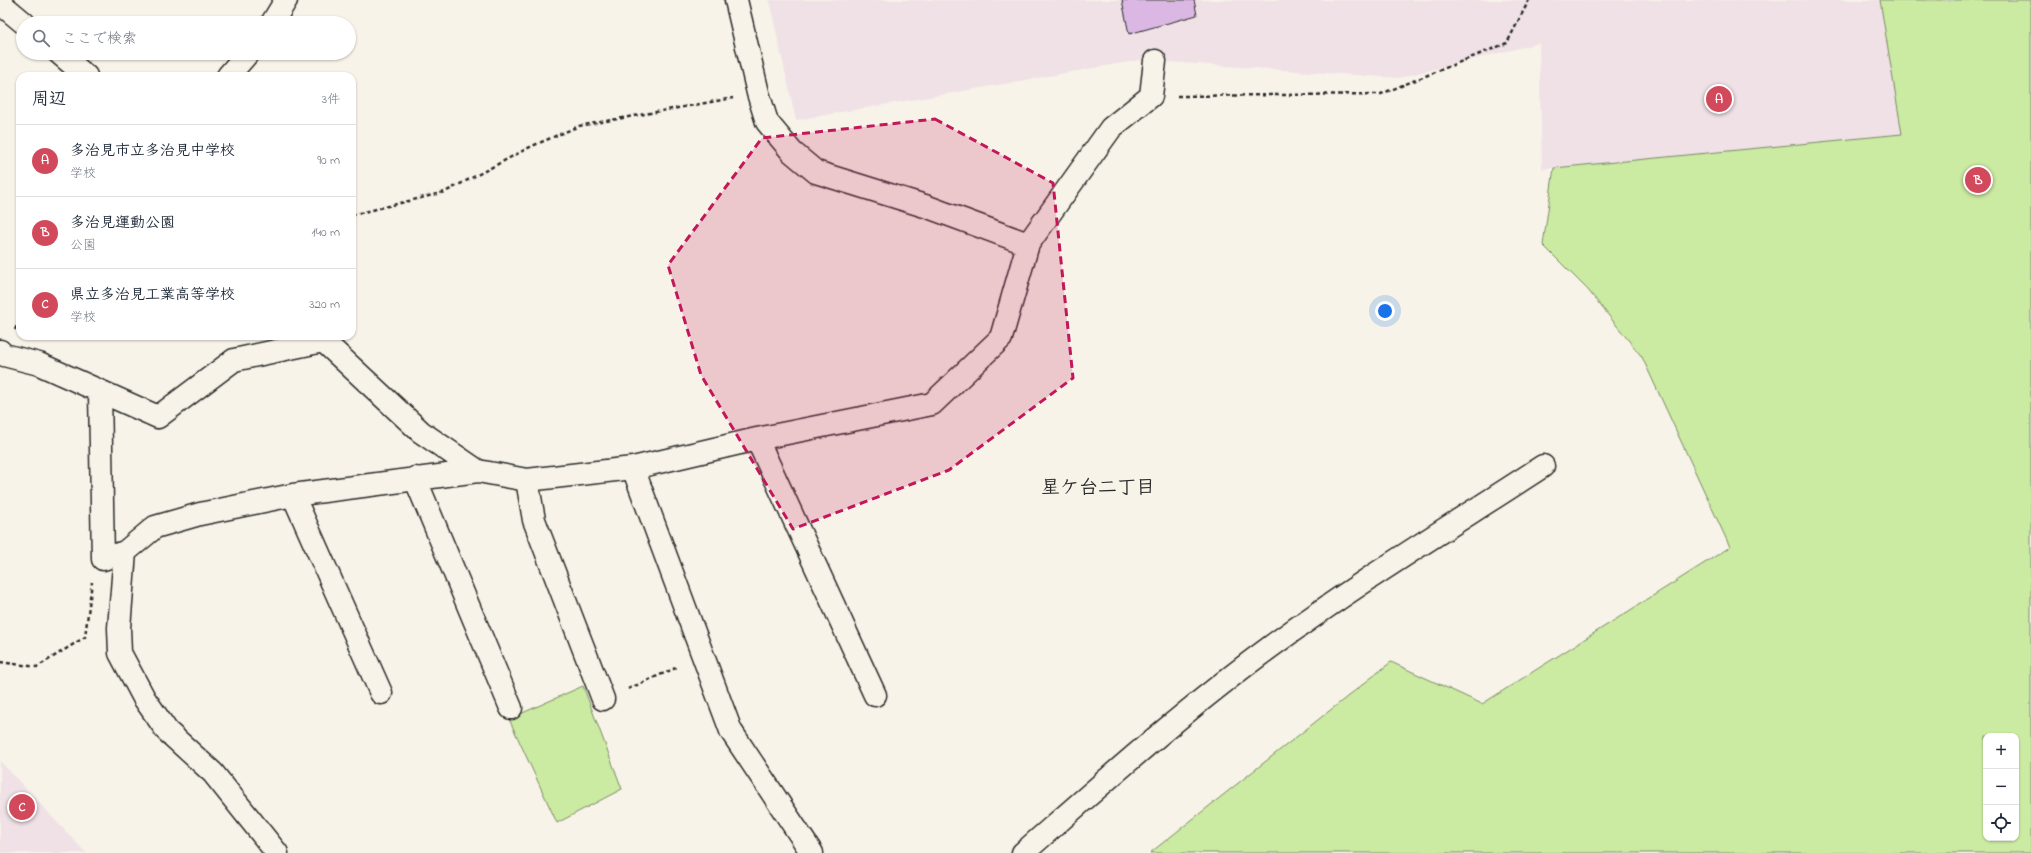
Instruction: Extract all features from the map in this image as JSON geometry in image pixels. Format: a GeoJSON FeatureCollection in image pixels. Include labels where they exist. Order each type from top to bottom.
{"type":"FeatureCollection","features":[{"type":"Feature","properties":{"kind":"street"},"geometry":{"type":"LineString","coordinates":[[276,16],[286,0]]}},
{"type":"Feature","properties":{"kind":"street"},"geometry":{"type":"LineString","coordinates":[[736,0],[758,93],[768,122],[792,152],[816,172],[928,208],[1028,244]]}},
{"type":"Feature","properties":{"kind":"street"},"geometry":{"type":"LineString","coordinates":[[0,3],[16,16]]}},
{"type":"Feature","properties":{"kind":"street"},"geometry":{"type":"LineString","coordinates":[[67,60],[81,72]]}},
{"type":"Feature","properties":{"kind":"street"},"geometry":{"type":"LineString","coordinates":[[231,72],[242,60]]}},
{"type":"Feature","properties":{"kind":"street"},"geometry":{"type":"LineString","coordinates":[[100,392],[103,559],[125,552],[155,527],[200,514],[293,495],[478,471],[527,480],[633,468],[757,439],[932,404],[1001,338],[1028,244],[1111,128],[1151,96],[1155,61]]}},
{"type":"Feature","properties":{"kind":"street"},"geometry":{"type":"LineString","coordinates":[[0,351],[4,355],[40,364],[158,417],[234,360],[317,340]]}},
{"type":"Feature","properties":{"kind":"street"},"geometry":{"type":"LineString","coordinates":[[322,340],[421,432],[478,471]]}},
{"type":"Feature","properties":{"kind":"street"},"geometry":{"type":"LineString","coordinates":[[757,439],[874,695]]}},
{"type":"Feature","properties":{"kind":"street"},"geometry":{"type":"LineString","coordinates":[[1023,853],[1200,700],[1269,648],[1412,550],[1543,466]]}},
{"type":"Feature","properties":{"kind":"street"},"geometry":{"type":"LineString","coordinates":[[633,468],[731,731],[812,853]]}},
{"type":"Feature","properties":{"kind":"street"},"geometry":{"type":"LineString","coordinates":[[415,478],[511,708]]}},
{"type":"Feature","properties":{"kind":"street"},"geometry":{"type":"LineString","coordinates":[[527,480],[534,520],[603,699]]}},
{"type":"Feature","properties":{"kind":"street"},"geometry":{"type":"LineString","coordinates":[[293,495],[381,693]]}},
{"type":"Feature","properties":{"kind":"street"},"geometry":{"type":"LineString","coordinates":[[125,552],[119,628],[120,653],[144,698],[167,731],[213,773],[277,853]]}},
{"type":"Feature","properties":{"kind":"path"},"geometry":{"type":"LineString","coordinates":[[1151,96],[1381,94],[1507,43],[1529,0]]}},
{"type":"Feature","properties":{"kind":"path"},"geometry":{"type":"LineString","coordinates":[[356,214],[446,192],[532,146],[579,126],[758,93]]}},
{"type":"Feature","properties":{"kind":"path"},"geometry":{"type":"LineString","coordinates":[[0,662],[37,667],[85,637],[91,585],[103,559]]}},
{"type":"Feature","properties":{"kind":"path"},"geometry":{"type":"LineString","coordinates":[[603,699],[704,656]]}},
{"type":"Feature","properties":{"kind":"highlighted area"},"geometry":{"type":"Polygon","coordinates":[[[935,119],[1053,183],[1073,378],[949,470],[793,529],[701,375],[668,265],[762,138],[935,119]]]}},
{"type":"Feature","properties":{"kind":"shaded area"},"geometry":{"type":"Polygon","coordinates":[[[769,0],[1880,0],[1903,134],[1542,169],[1539,43],[1398,78],[1140,60],[796,120],[769,0]]]}},
{"type":"Feature","properties":{"kind":"shaded area"},"geometry":{"type":"Polygon","coordinates":[[[0,761],[86,853],[0,853],[0,761]]]}},
{"type":"Feature","properties":{"kind":"green space"},"geometry":{"type":"Polygon","coordinates":[[[1880,0],[2031,0],[2031,853],[1150,853],[1391,662],[1482,704],[1730,547],[1642,357],[1588,290],[1543,245],[1554,168],[1902,134],[1880,0]]]}},
{"type":"Feature","properties":{"kind":"green space"},"geometry":{"type":"Polygon","coordinates":[[[583,686],[622,789],[557,823],[509,719],[583,686]]]}},
{"type":"Feature","properties":{"kind":"building"},"geometry":{"type":"Polygon","coordinates":[[[1122,0],[1194,0],[1197,15],[1129,34],[1122,0]]]}},
{"type":"Feature","properties":{"kind":"place","name":"多治見市立多治見中学校"},"geometry":{"type":"Point","coordinates":[1719,99]}},
{"type":"Feature","properties":{"kind":"place","name":"多治見運動公園"},"geometry":{"type":"Point","coordinates":[1978,180]}},
{"type":"Feature","properties":{"kind":"place","name":"県立多治見工業高等学校"},"geometry":{"type":"Point","coordinates":[22,807]}},
{"type":"Feature","properties":{"kind":"district","name":"星ケ台二丁目"},"geometry":{"type":"Point","coordinates":[1098,486]}}]}
